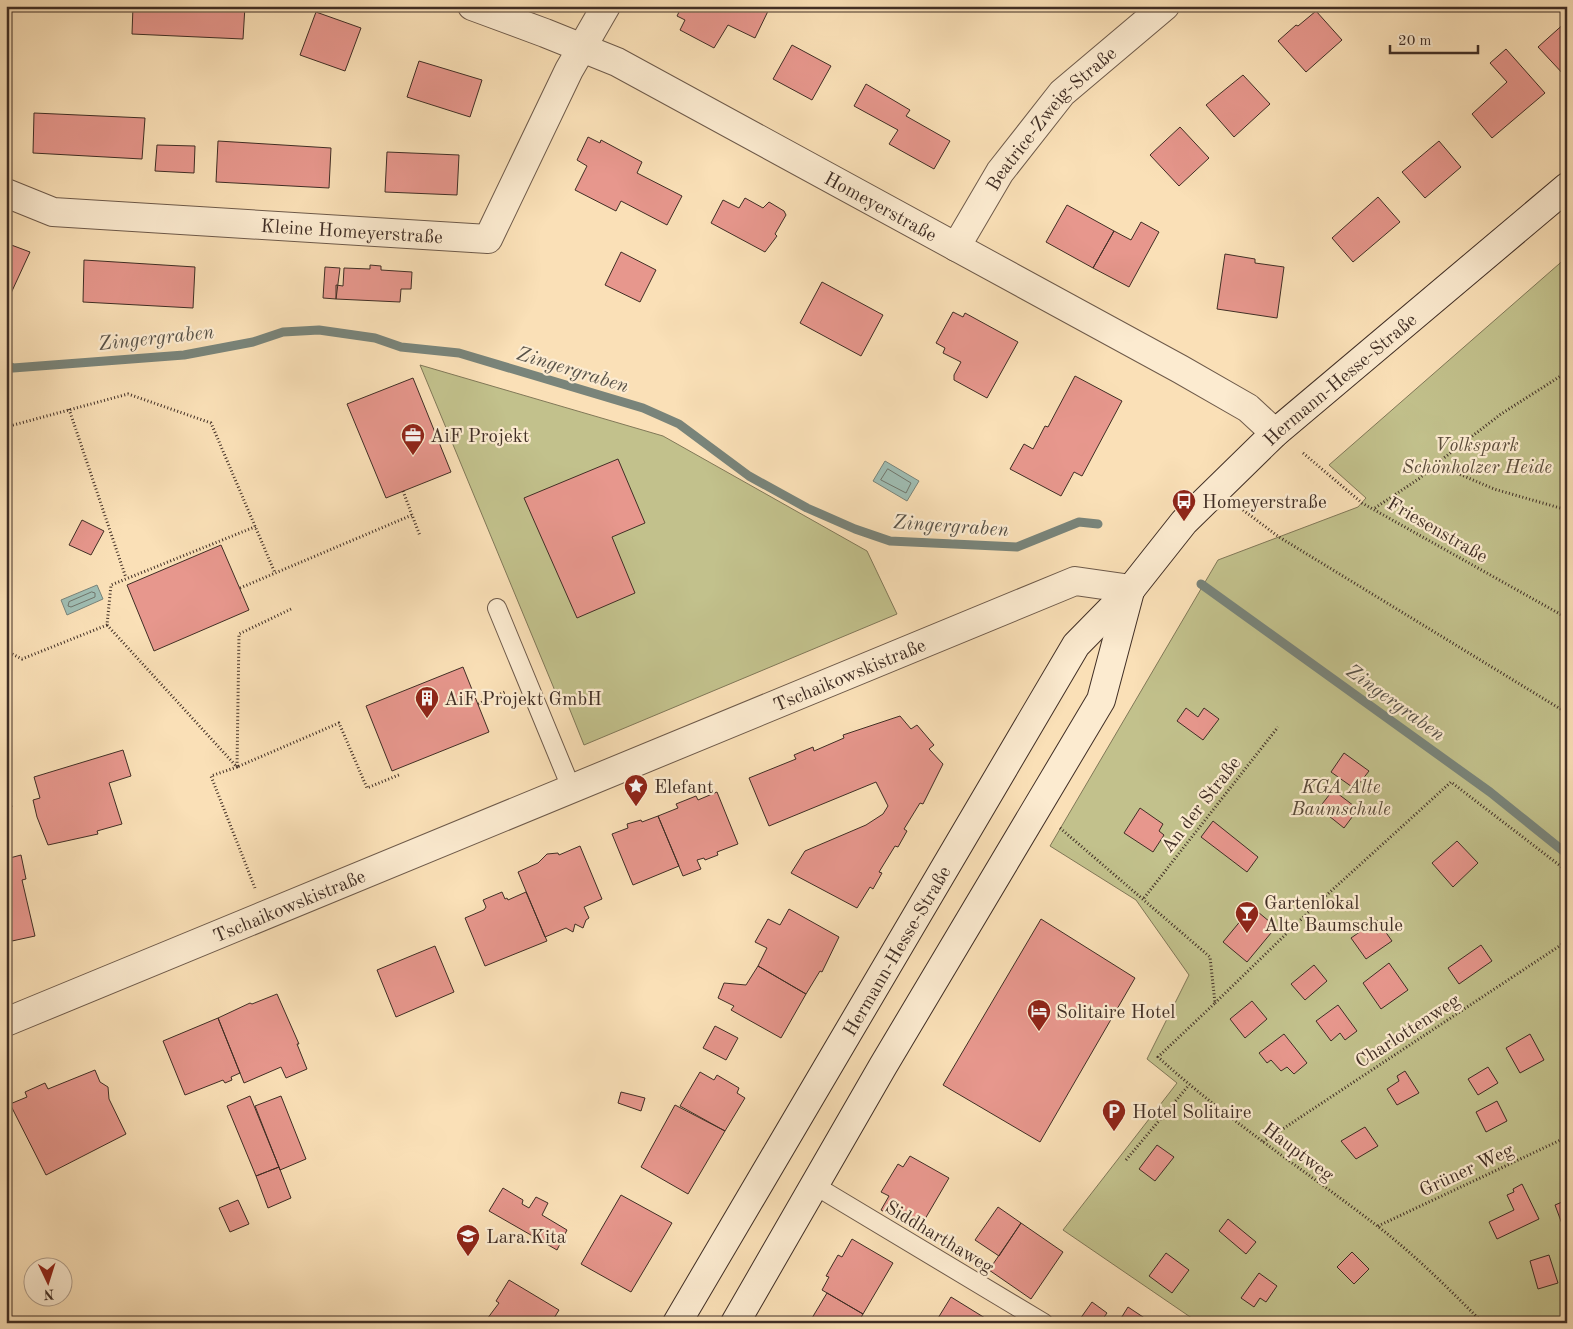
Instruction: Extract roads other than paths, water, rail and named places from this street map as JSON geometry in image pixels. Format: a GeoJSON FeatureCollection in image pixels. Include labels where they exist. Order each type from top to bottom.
{"type":"FeatureCollection","features":[{"type":"Feature","properties":{"kind":"street","name":"Homeyerstraße"},"geometry":{"type":"LineString","coordinates":[[472,6],[617,62],[1197,379],[1248,408],[1276,432]]}},
{"type":"Feature","properties":{"kind":"street"},"geometry":{"type":"LineString","coordinates":[[582,48],[606,6]]}},
{"type":"Feature","properties":{"kind":"street","name":"Beatrice-Zweig-Straße"},"geometry":{"type":"LineString","coordinates":[[956,247],[1000,172],[1062,93],[1164,6]]}},
{"type":"Feature","properties":{"kind":"street","name":"Kleine Homeyerstraße"},"geometry":{"type":"LineString","coordinates":[[6,193],[53,212],[488,239],[568,70],[582,48]]}},
{"type":"Feature","properties":{"kind":"street","name":"Hermann-Hesse-Straße"},"geometry":{"type":"LineString","coordinates":[[677,1323],[1076,645],[1131,589],[1184,522],[1276,432],[1567,187]]}},
{"type":"Feature","properties":{"kind":"street","name":"Tschaikowskistraße"},"geometry":{"type":"LineString","coordinates":[[6,1022],[1075,581],[1131,589]]}},
{"type":"Feature","properties":{"kind":"street","name":"Hermann-Hesse-Straße"},"geometry":{"type":"LineString","coordinates":[[735,1323],[814,1185],[1100,700],[1131,589]]}},
{"type":"Feature","properties":{"kind":"lane"},"geometry":{"type":"LineString","coordinates":[[497,608],[572,790]]}},
{"type":"Feature","properties":{"kind":"lane","name":"Siddharthaweg"},"geometry":{"type":"LineString","coordinates":[[814,1185],[1044,1323]]}},
{"type":"Feature","properties":{"kind":"water"},"geometry":{"type":"Polygon","coordinates":[[[885,461],[919,481],[907,501],[873,481],[885,461]]]}},
{"type":"Feature","properties":{"kind":"water"},"geometry":{"type":"Polygon","coordinates":[[[97,585],[103,599],[67,615],[61,600],[97,585]]]}},
{"type":"Feature","properties":{"kind":"waterway","name":"Zingergraben"},"geometry":{"type":"LineString","coordinates":[[6,365],[13,368],[184,355],[253,342],[283,332],[319,330],[375,338],[401,347],[459,353],[643,408],[679,424],[749,476],[807,508],[855,529],[890,541],[1017,547],[1079,522],[1098,524]]}},
{"type":"Feature","properties":{"kind":"waterway","name":"Zingergraben"},"geometry":{"type":"LineString","coordinates":[[1201,584],[1490,792],[1567,854]]}},
{"type":"Feature","properties":{"kind":"place","name":"AiF Projekt"},"geometry":{"type":"Point","coordinates":[413,456]}},
{"type":"Feature","properties":{"kind":"place","name":"Homeyerstraße"},"geometry":{"type":"Point","coordinates":[1184,522]}},
{"type":"Feature","properties":{"kind":"place","name":"AiF Projekt GmbH"},"geometry":{"type":"Point","coordinates":[427,719]}},
{"type":"Feature","properties":{"kind":"place","name":"Elefant"},"geometry":{"type":"Point","coordinates":[636,807]}},
{"type":"Feature","properties":{"kind":"place","name":"Gartenlokal Alte Baumschule"},"geometry":{"type":"Point","coordinates":[1247,934]}},
{"type":"Feature","properties":{"kind":"place","name":"Solitaire Hotel"},"geometry":{"type":"Point","coordinates":[1039,1032]}},
{"type":"Feature","properties":{"kind":"place","name":"Hotel Solitaire"},"geometry":{"type":"Point","coordinates":[1114,1132]}},
{"type":"Feature","properties":{"kind":"place","name":"Lara.Kita"},"geometry":{"type":"Point","coordinates":[468,1257]}},
{"type":"Feature","properties":{"kind":"park label","name":"Volkspark Schönholzer Heide"},"geometry":{"type":"Point","coordinates":[1477,455]}},
{"type":"Feature","properties":{"kind":"park label","name":"KGA Alte Baumschule"},"geometry":{"type":"Point","coordinates":[1341,797]}}]}
